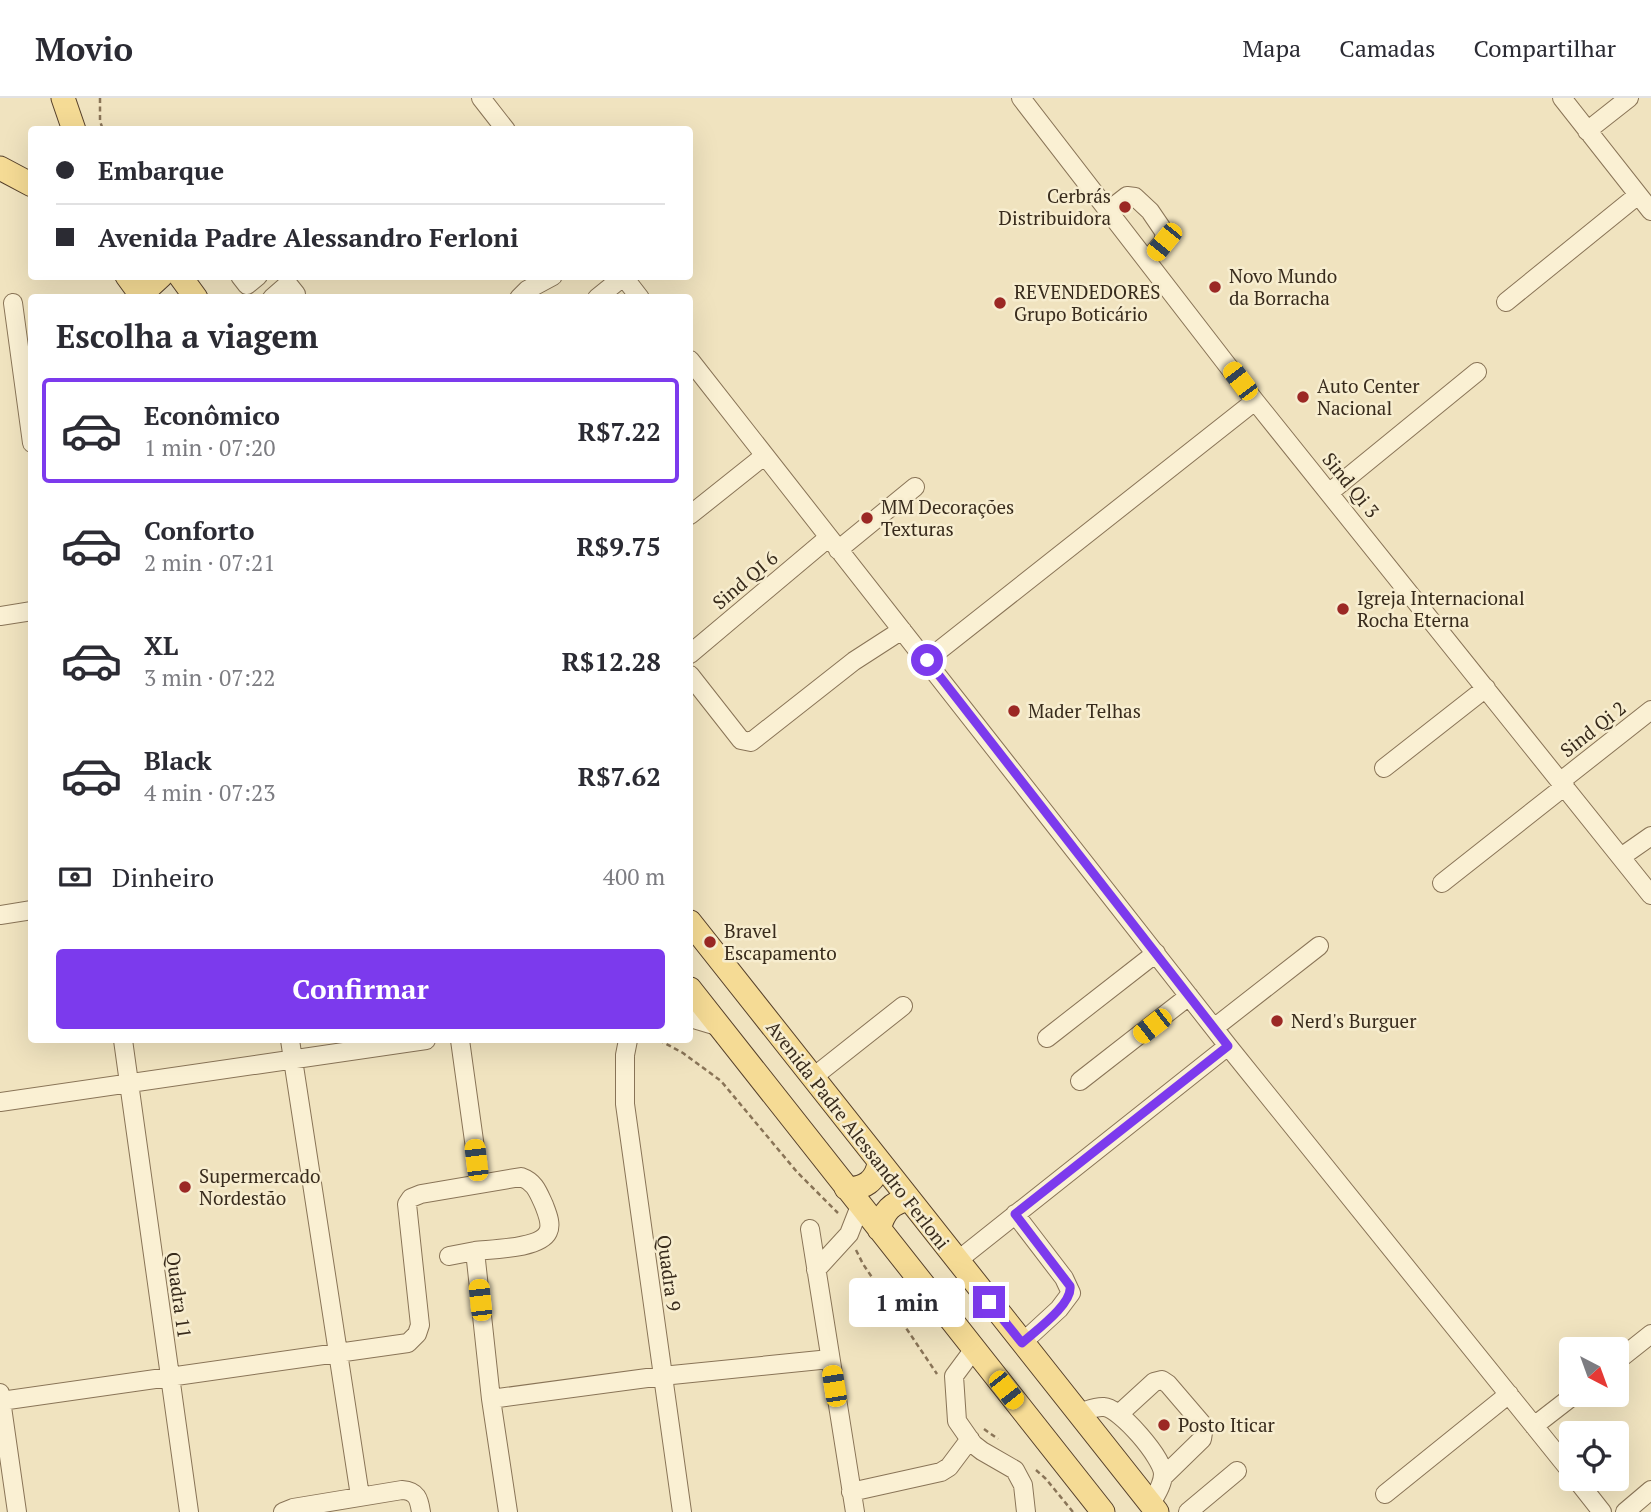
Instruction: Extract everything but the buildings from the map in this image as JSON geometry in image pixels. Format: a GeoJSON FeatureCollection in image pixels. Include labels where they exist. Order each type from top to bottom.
{"type":"FeatureCollection","features":[{"type":"Feature","properties":{"kind":"main road"},"geometry":{"type":"LineString","coordinates":[[62,98],[72,126]]}},
{"type":"Feature","properties":{"kind":"main road"},"geometry":{"type":"LineString","coordinates":[[0,168],[28,183]]}},
{"type":"Feature","properties":{"kind":"main road"},"geometry":{"type":"LineString","coordinates":[[145,294],[157,280]]}},
{"type":"Feature","properties":{"kind":"main road","name":"Avenida Padre Alessandro Ferloni"},"geometry":{"type":"LineString","coordinates":[[693,926],[1154,1508]]}},
{"type":"Feature","properties":{"kind":"main road"},"geometry":{"type":"LineString","coordinates":[[693,993],[1103,1512]]}},
{"type":"Feature","properties":{"kind":"main road"},"geometry":{"type":"LineString","coordinates":[[853,1197],[870,1182],[879,1163]]}},
{"type":"Feature","properties":{"kind":"main road"},"geometry":{"type":"LineString","coordinates":[[879,1229],[883,1215],[890,1207],[909,1199]]}},
{"type":"Feature","properties":{"kind":"street"},"geometry":{"type":"LineString","coordinates":[[481,98],[504,126]]}},
{"type":"Feature","properties":{"kind":"street","name":"Sind Qi 3"},"geometry":{"type":"LineString","coordinates":[[1021,98],[1255,401],[1651,895]]}},
{"type":"Feature","properties":{"kind":"street"},"geometry":{"type":"LineString","coordinates":[[1562,98],[1651,211]]}},
{"type":"Feature","properties":{"kind":"street"},"geometry":{"type":"LineString","coordinates":[[1587,131],[1629,98]]}},
{"type":"Feature","properties":{"kind":"street"},"geometry":{"type":"LineString","coordinates":[[1506,302],[1639,195]]}},
{"type":"Feature","properties":{"kind":"street"},"geometry":{"type":"LineString","coordinates":[[1108,210],[1127,196],[1135,197],[1150,211],[1165,233],[1164,242],[1148,260]]}},
{"type":"Feature","properties":{"kind":"street"},"geometry":{"type":"LineString","coordinates":[[525,294],[547,280]]}},
{"type":"Feature","properties":{"kind":"street"},"geometry":{"type":"LineString","coordinates":[[602,294],[619,280]]}},
{"type":"Feature","properties":{"kind":"street"},"geometry":{"type":"LineString","coordinates":[[625,280],[637,294]]}},
{"type":"Feature","properties":{"kind":"street"},"geometry":{"type":"LineString","coordinates":[[277,294],[288,284],[296,294]]}},
{"type":"Feature","properties":{"kind":"street"},"geometry":{"type":"LineString","coordinates":[[13,303],[28,414]]}},
{"type":"Feature","properties":{"kind":"street"},"geometry":{"type":"LineString","coordinates":[[693,371],[927,660],[1228,1046],[1559,1457]]}},
{"type":"Feature","properties":{"kind":"street"},"geometry":{"type":"LineString","coordinates":[[1330,492],[1478,372]]}},
{"type":"Feature","properties":{"kind":"street"},"geometry":{"type":"LineString","coordinates":[[927,660],[1255,401]]}},
{"type":"Feature","properties":{"kind":"street"},"geometry":{"type":"LineString","coordinates":[[693,513],[764,456]]}},
{"type":"Feature","properties":{"kind":"street","name":"Sind QI 6"},"geometry":{"type":"LineString","coordinates":[[693,651],[833,544],[915,487]]}},
{"type":"Feature","properties":{"kind":"street"},"geometry":{"type":"LineString","coordinates":[[0,616],[28,612]]}},
{"type":"Feature","properties":{"kind":"street"},"geometry":{"type":"LineString","coordinates":[[693,679],[741,740],[751,741],[854,661],[902,630]]}},
{"type":"Feature","properties":{"kind":"street"},"geometry":{"type":"LineString","coordinates":[[1384,768],[1486,688]]}},
{"type":"Feature","properties":{"kind":"street","name":"Sind Qi 2"},"geometry":{"type":"LineString","coordinates":[[1442,883],[1651,710]]}},
{"type":"Feature","properties":{"kind":"street"},"geometry":{"type":"LineString","coordinates":[[1621,857],[1651,836]]}},
{"type":"Feature","properties":{"kind":"street"},"geometry":{"type":"LineString","coordinates":[[0,915],[28,911]]}},
{"type":"Feature","properties":{"kind":"street"},"geometry":{"type":"LineString","coordinates":[[1214,1028],[1319,946]]}},
{"type":"Feature","properties":{"kind":"street"},"geometry":{"type":"LineString","coordinates":[[1047,1038],[1156,953]]}},
{"type":"Feature","properties":{"kind":"street"},"geometry":{"type":"LineString","coordinates":[[1080,1081],[1189,996]]}},
{"type":"Feature","properties":{"kind":"street"},"geometry":{"type":"LineString","coordinates":[[813,1078],[904,1006]]}},
{"type":"Feature","properties":{"kind":"street"},"geometry":{"type":"LineString","coordinates":[[693,1019],[719,1027]]}},
{"type":"Feature","properties":{"kind":"street","name":"Quadra 11"},"geometry":{"type":"LineString","coordinates":[[123,1043],[189,1512]]}},
{"type":"Feature","properties":{"kind":"street"},"geometry":{"type":"LineString","coordinates":[[290,1043],[360,1496]]}},
{"type":"Feature","properties":{"kind":"street"},"geometry":{"type":"LineString","coordinates":[[0,1102],[407,1043]]}},
{"type":"Feature","properties":{"kind":"street"},"geometry":{"type":"LineString","coordinates":[[460,1043],[480,1184]]}},
{"type":"Feature","properties":{"kind":"street","name":"Quadra 9"},"geometry":{"type":"LineString","coordinates":[[627,1043],[625,1104],[682,1512]]}},
{"type":"Feature","properties":{"kind":"street"},"geometry":{"type":"LineString","coordinates":[[957,1261],[1228,1046]]}},
{"type":"Feature","properties":{"kind":"street"},"geometry":{"type":"LineString","coordinates":[[17,1512],[1,1397],[408,1343],[417,1334],[420,1325],[407,1204],[411,1198],[521,1177],[530,1180],[536,1187],[550,1223],[544,1237],[528,1245],[449,1256]]}},
{"type":"Feature","properties":{"kind":"street"},"geometry":{"type":"LineString","coordinates":[[816,1270],[849,1234],[853,1197]]}},
{"type":"Feature","properties":{"kind":"street"},"geometry":{"type":"LineString","coordinates":[[1015,1214],[1064,1278],[1071,1293],[1059,1309],[1022,1343]]}},
{"type":"Feature","properties":{"kind":"street"},"geometry":{"type":"LineString","coordinates":[[810,1230],[855,1512]]}},
{"type":"Feature","properties":{"kind":"street"},"geometry":{"type":"LineString","coordinates":[[475,1251],[491,1399],[508,1512]]}},
{"type":"Feature","properties":{"kind":"street"},"geometry":{"type":"LineString","coordinates":[[1629,1351],[1651,1334]]}},
{"type":"Feature","properties":{"kind":"street"},"geometry":{"type":"LineString","coordinates":[[974,1349],[954,1376],[957,1421],[973,1431],[982,1451],[1015,1470],[1023,1485],[1026,1512]]}},
{"type":"Feature","properties":{"kind":"street"},"geometry":{"type":"LineString","coordinates":[[491,1399],[662,1376],[830,1359]]}},
{"type":"Feature","properties":{"kind":"street"},"geometry":{"type":"LineString","coordinates":[[1119,1414],[1154,1382],[1162,1380],[1204,1426],[1202,1439],[1164,1476],[1154,1508]]}},
{"type":"Feature","properties":{"kind":"street"},"geometry":{"type":"LineString","coordinates":[[1385,1494],[1509,1394]]}},
{"type":"Feature","properties":{"kind":"street"},"geometry":{"type":"LineString","coordinates":[[1078,1413],[1102,1406],[1114,1409],[1156,1456],[1164,1476]]}},
{"type":"Feature","properties":{"kind":"street"},"geometry":{"type":"LineString","coordinates":[[1534,1426],[1559,1407]]}},
{"type":"Feature","properties":{"kind":"street"},"geometry":{"type":"LineString","coordinates":[[852,1492],[941,1472],[949,1467],[973,1431]]}},
{"type":"Feature","properties":{"kind":"street"},"geometry":{"type":"LineString","coordinates":[[1188,1512],[1237,1471]]}},
{"type":"Feature","properties":{"kind":"street"},"geometry":{"type":"LineString","coordinates":[[283,1512],[360,1496],[408,1490],[419,1498],[421,1512]]}},
{"type":"Feature","properties":{"kind":"street"},"geometry":{"type":"LineString","coordinates":[[1625,1512],[1651,1490]]}},
{"type":"Feature","properties":{"kind":"street"},"geometry":{"type":"LineString","coordinates":[[1585,1491],[1602,1512]]}},
{"type":"Feature","properties":{"kind":"path"},"geometry":{"type":"LineString","coordinates":[[100,98],[102,126]]}},
{"type":"Feature","properties":{"kind":"path"},"geometry":{"type":"LineString","coordinates":[[665,1043],[721,1081],[797,1172],[839,1214],[863,1264],[954,1399]]}},
{"type":"Feature","properties":{"kind":"path"},"geometry":{"type":"LineString","coordinates":[[973,1431],[998,1439]]}},
{"type":"Feature","properties":{"kind":"path"},"geometry":{"type":"LineString","coordinates":[[1027,1463],[1046,1479],[1073,1512]]}},
{"type":"Feature","properties":{"kind":"place","name":"Cerbrás Distribuidora"},"geometry":{"type":"Point","coordinates":[1125,207]}},
{"type":"Feature","properties":{"kind":"place","name":"Novo Mundo da Borracha"},"geometry":{"type":"Point","coordinates":[1215,287]}},
{"type":"Feature","properties":{"kind":"place","name":"REVENDEDORES Grupo Boticário"},"geometry":{"type":"Point","coordinates":[1000,303]}},
{"type":"Feature","properties":{"kind":"place","name":"Auto Center Nacional"},"geometry":{"type":"Point","coordinates":[1303,397]}},
{"type":"Feature","properties":{"kind":"place","name":"MM Decorações Texturas"},"geometry":{"type":"Point","coordinates":[867,518]}},
{"type":"Feature","properties":{"kind":"place","name":"Igreja Internacional Rocha Eterna"},"geometry":{"type":"Point","coordinates":[1343,609]}},
{"type":"Feature","properties":{"kind":"place","name":"Mader Telhas"},"geometry":{"type":"Point","coordinates":[1014,711]}},
{"type":"Feature","properties":{"kind":"place","name":"Bravel Escapamento"},"geometry":{"type":"Point","coordinates":[710,942]}},
{"type":"Feature","properties":{"kind":"place","name":"Nerd's Burguer"},"geometry":{"type":"Point","coordinates":[1277,1021]}},
{"type":"Feature","properties":{"kind":"place","name":"Supermercado Nordestão"},"geometry":{"type":"Point","coordinates":[185,1187]}},
{"type":"Feature","properties":{"kind":"place","name":"Posto Iticar"},"geometry":{"type":"Point","coordinates":[1164,1425]}},
{"type":"Feature","properties":{"kind":"route"},"geometry":{"type":"LineString","coordinates":[[927,660],[1228,1046],[1015,1214],[1070,1286],[1071,1293],[1059,1309],[1022,1343],[989,1302]]}}]}
